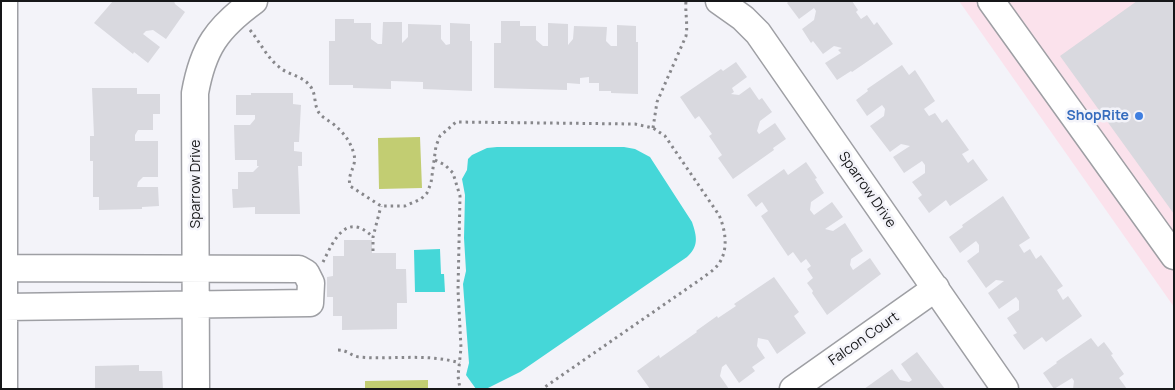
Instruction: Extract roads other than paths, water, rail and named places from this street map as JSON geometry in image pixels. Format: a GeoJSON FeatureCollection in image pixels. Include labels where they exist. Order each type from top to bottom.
{"type":"FeatureCollection","features":[{"type":"Feature","properties":{"kind":"street"},"geometry":{"type":"LineString","coordinates":[[4,1],[4,389]]}},
{"type":"Feature","properties":{"kind":"street","name":"Sparrow Drive"},"geometry":{"type":"LineString","coordinates":[[719,1],[743,18],[758,33],[1006,389]]}},
{"type":"Feature","properties":{"kind":"street"},"geometry":{"type":"LineString","coordinates":[[991,1],[1174,256]]}},
{"type":"Feature","properties":{"kind":"street","name":"Sparrow Drive"},"geometry":{"type":"LineString","coordinates":[[196,389],[195,93],[200,67],[213,40],[246,7]]}},
{"type":"Feature","properties":{"kind":"street"},"geometry":{"type":"LineString","coordinates":[[4,268],[299,270],[306,272],[311,282],[310,303],[4,307]]}},
{"type":"Feature","properties":{"kind":"street","name":"Falcon Court"},"geometry":{"type":"LineString","coordinates":[[793,389],[936,288]]}},
{"type":"Feature","properties":{"kind":"water"},"geometry":{"type":"Polygon","coordinates":[[[624,147],[635,149],[650,157],[692,222],[696,241],[694,249],[687,257],[520,372],[486,389],[476,389],[466,375],[469,363],[463,284],[466,271],[464,238],[465,195],[462,179],[467,170],[468,159],[472,155],[487,148],[624,147]]]}},
{"type":"Feature","properties":{"kind":"water"},"geometry":{"type":"Polygon","coordinates":[[[440,249],[441,274],[444,274],[445,292],[415,292],[414,250],[440,249]]]}},
{"type":"Feature","properties":{"kind":"place","name":"ShopRite"},"geometry":{"type":"Point","coordinates":[1139,116]}}]}
